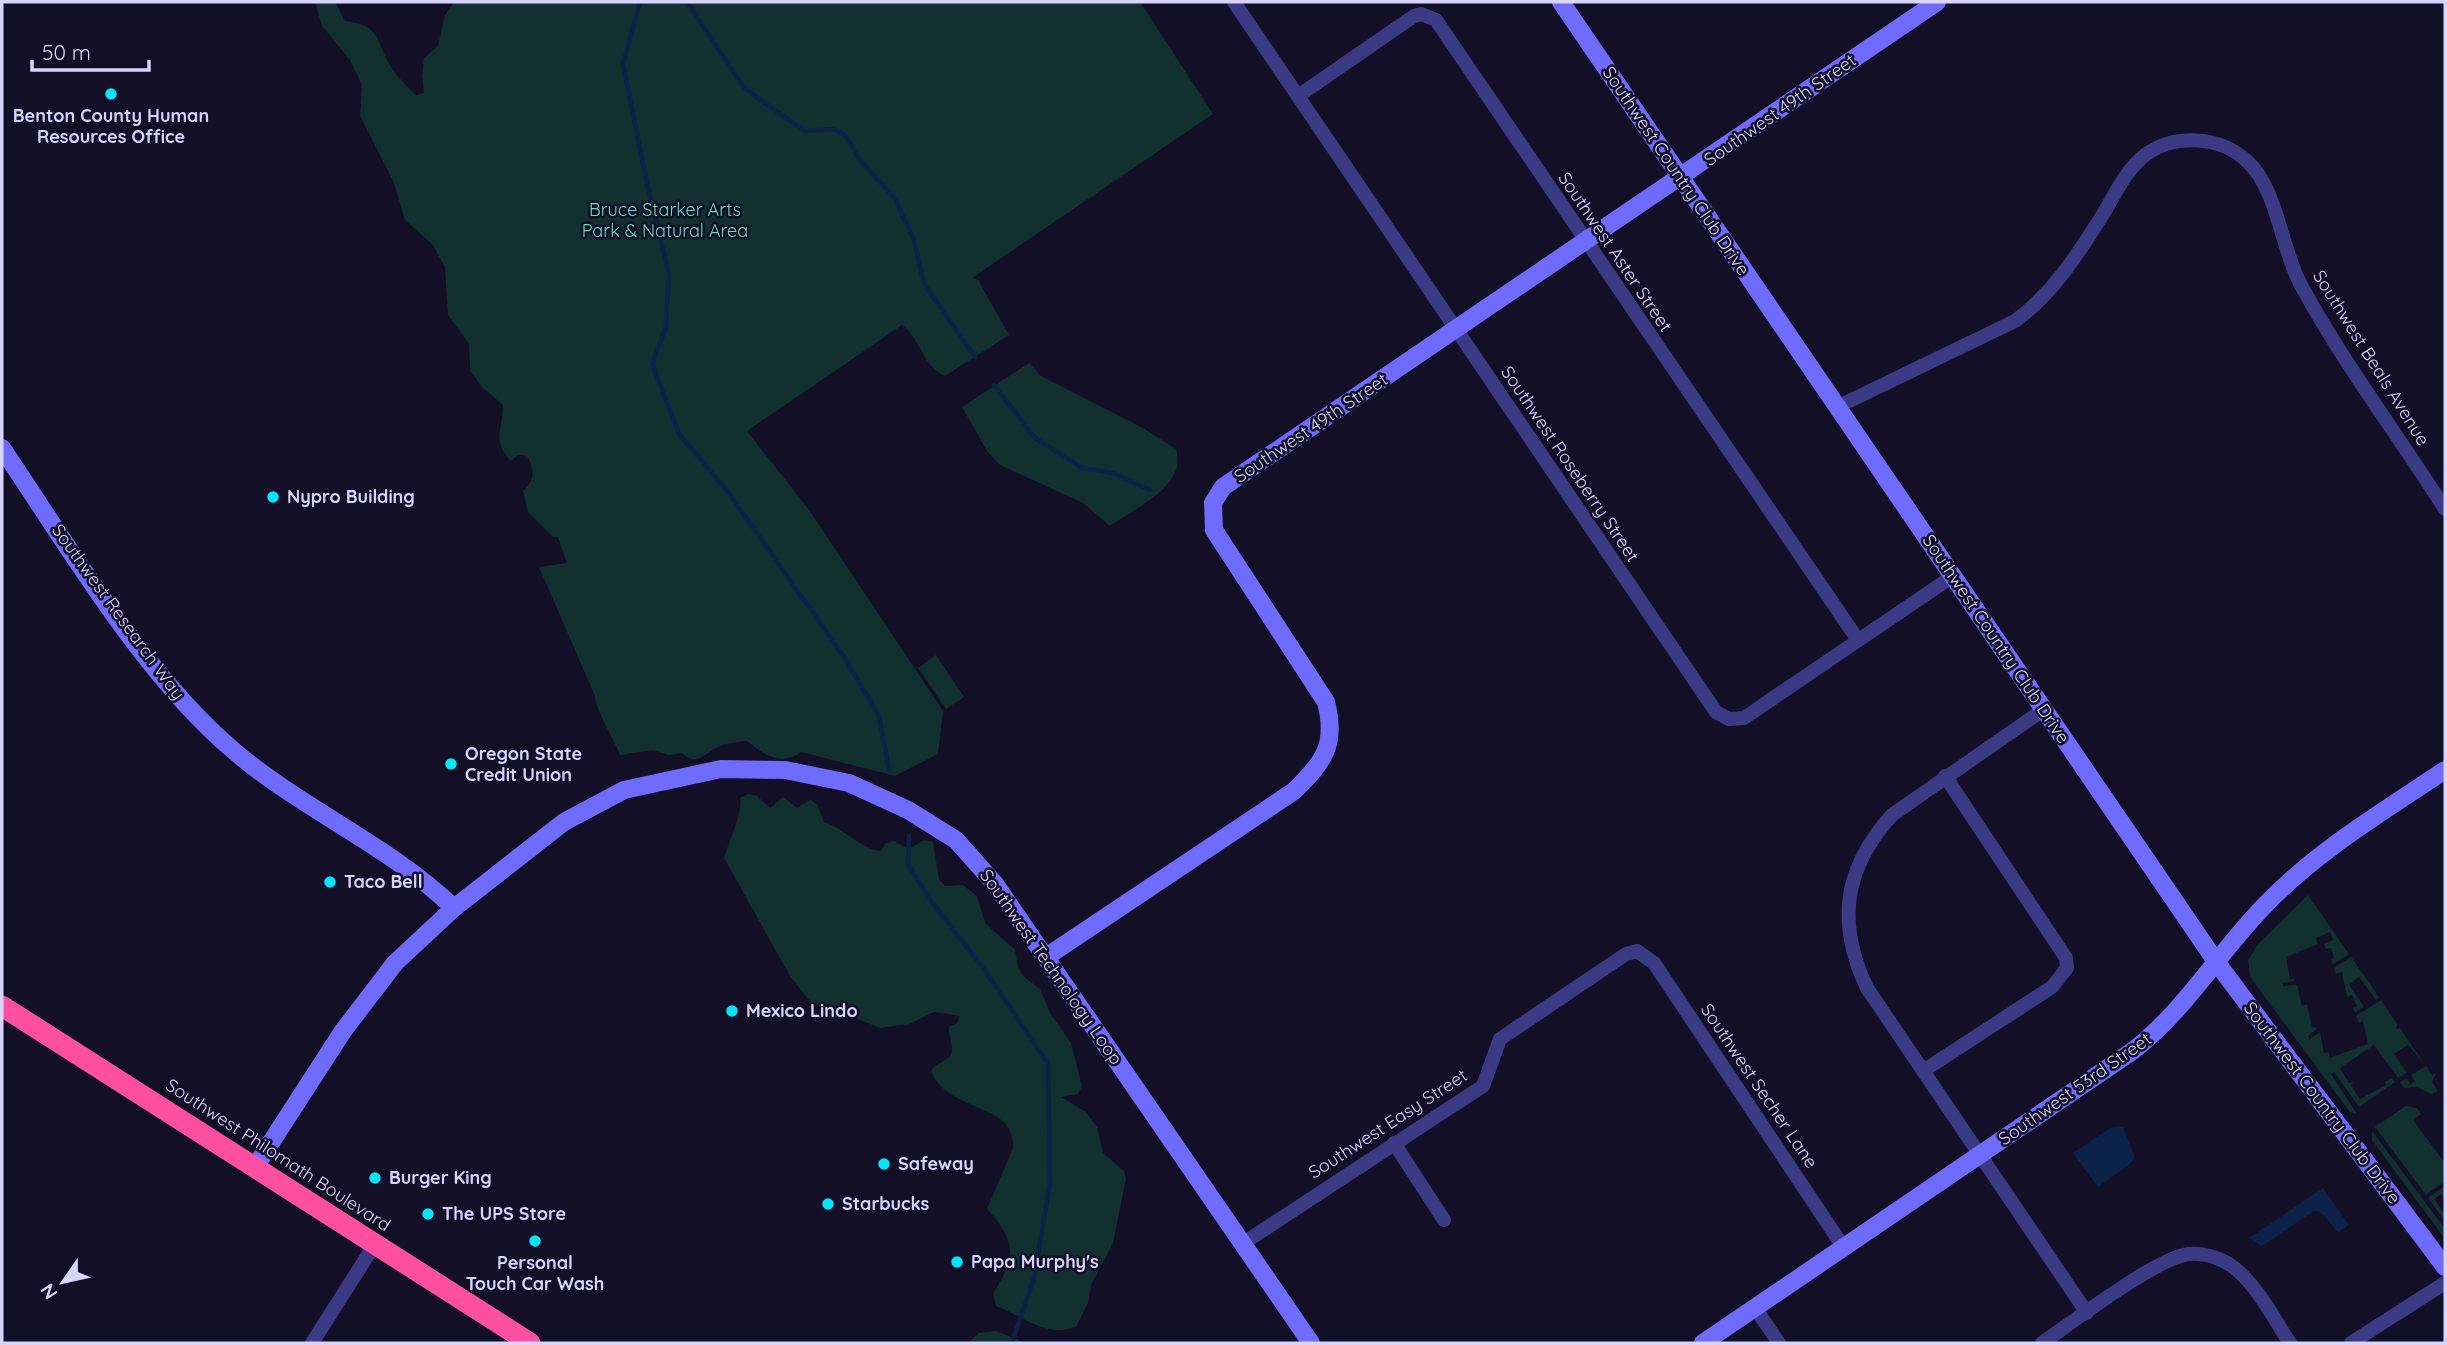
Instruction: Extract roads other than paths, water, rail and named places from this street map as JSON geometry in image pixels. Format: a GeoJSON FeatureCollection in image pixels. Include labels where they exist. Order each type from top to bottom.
{"type":"FeatureCollection","features":[{"type":"Feature","properties":{"kind":"highway","name":"Southwest Philomath Boulevard"},"geometry":{"type":"LineString","coordinates":[[2,1006],[530,1343]]}},
{"type":"Feature","properties":{"kind":"street","name":"Southwest Roseberry Street"},"geometry":{"type":"LineString","coordinates":[[1234,2],[1716,712],[1729,719],[1744,718],[1953,576]]}},
{"type":"Feature","properties":{"kind":"street","name":"Southwest Country Club Drive"},"geometry":{"type":"LineString","coordinates":[[1561,2],[2217,963],[2445,1267]]}},
{"type":"Feature","properties":{"kind":"street","name":"Southwest 49th Street"},"geometry":{"type":"LineString","coordinates":[[1046,957],[1294,791],[1323,760],[1331,732],[1326,702],[1214,530],[1211,517],[1213,503],[1223,487],[1457,331],[1937,2]]}},
{"type":"Feature","properties":{"kind":"street","name":"Southwest Aster Street"},"geometry":{"type":"LineString","coordinates":[[1298,96],[1415,16],[1430,16],[1858,640]]}},
{"type":"Feature","properties":{"kind":"street","name":"Southwest Beals Avenue"},"geometry":{"type":"LineString","coordinates":[[1837,407],[2015,321],[2032,309],[2065,272],[2128,174],[2142,157],[2175,141],[2196,140],[2238,154],[2256,171],[2300,285],[2445,509]]}},
{"type":"Feature","properties":{"kind":"street","name":"Southwest Research Way"},"geometry":{"type":"LineString","coordinates":[[2,448],[136,642],[177,695],[211,732],[276,783],[428,883],[454,908]]}},
{"type":"Feature","properties":{"kind":"street"},"geometry":{"type":"LineString","coordinates":[[2043,710],[1892,815],[1864,852],[1849,895],[1848,920],[1856,965],[1867,988],[2087,1313]]}},
{"type":"Feature","properties":{"kind":"street","name":"Southwest Technology Loop"},"geometry":{"type":"LineString","coordinates":[[255,1167],[368,996],[395,963],[454,908],[564,822],[624,790],[721,769],[785,770],[849,783],[908,810],[956,840],[995,884],[1311,1343]]}},
{"type":"Feature","properties":{"kind":"street","name":"Southwest 53rd Street"},"geometry":{"type":"LineString","coordinates":[[1703,1343],[2149,1039],[2187,1001],[2265,904],[2291,879],[2343,839],[2445,769]]}},
{"type":"Feature","properties":{"kind":"street"},"geometry":{"type":"LineString","coordinates":[[1923,1071],[2052,987],[2067,968],[2066,958],[1945,776]]}},
{"type":"Feature","properties":{"kind":"street","name":"Southwest Easy Street"},"geometry":{"type":"LineString","coordinates":[[1242,1244],[1483,1086],[1500,1039],[1626,954],[1637,951]]}},
{"type":"Feature","properties":{"kind":"street","name":"Southwest Secher Lane"},"geometry":{"type":"LineString","coordinates":[[1637,951],[1654,963],[1844,1248]]}},
{"type":"Feature","properties":{"kind":"street"},"geometry":{"type":"LineString","coordinates":[[1394,1143],[1444,1220]]}},
{"type":"Feature","properties":{"kind":"street"},"geometry":{"type":"LineString","coordinates":[[312,1343],[375,1244]]}},
{"type":"Feature","properties":{"kind":"street"},"geometry":{"type":"LineString","coordinates":[[2042,1343],[2172,1259],[2185,1255],[2210,1256],[2235,1268],[2247,1280],[2290,1343]]}},
{"type":"Feature","properties":{"kind":"street"},"geometry":{"type":"LineString","coordinates":[[2351,1343],[2445,1283]]}},
{"type":"Feature","properties":{"kind":"street"},"geometry":{"type":"LineString","coordinates":[[1755,1308],[1779,1343]]}},
{"type":"Feature","properties":{"kind":"water"},"geometry":{"type":"Polygon","coordinates":[[[2123,1127],[2135,1157],[2130,1164],[2098,1187],[2073,1153],[2110,1128],[2123,1127]]]}},
{"type":"Feature","properties":{"kind":"water"},"geometry":{"type":"Polygon","coordinates":[[[2323,1188],[2349,1225],[2339,1232],[2322,1214],[2314,1211],[2262,1246],[2249,1238],[2323,1188]]]}},
{"type":"Feature","properties":{"kind":"waterway"},"geometry":{"type":"LineString","coordinates":[[640,2],[623,64],[646,179],[669,274],[666,327],[652,364],[679,434],[728,492],[844,657],[879,716],[889,770]]}},
{"type":"Feature","properties":{"kind":"waterway"},"geometry":{"type":"LineString","coordinates":[[687,2],[745,89],[805,131],[833,129],[846,136],[859,159],[895,199],[914,240],[924,284],[975,357]]}},
{"type":"Feature","properties":{"kind":"waterway"},"geometry":{"type":"LineString","coordinates":[[994,385],[1035,438],[1082,468],[1113,473],[1150,490]]}},
{"type":"Feature","properties":{"kind":"waterway"},"geometry":{"type":"LineString","coordinates":[[909,836],[908,864],[931,901],[984,969],[1048,1064],[1050,1183],[1034,1278],[1012,1343]]}},
{"type":"Feature","properties":{"kind":"place","name":"Benton County Human Resources Office"},"geometry":{"type":"Point","coordinates":[111,94]}},
{"type":"Feature","properties":{"kind":"place","name":"Nypro Building"},"geometry":{"type":"Point","coordinates":[273,497]}},
{"type":"Feature","properties":{"kind":"place","name":"Oregon State Credit Union"},"geometry":{"type":"Point","coordinates":[451,764]}},
{"type":"Feature","properties":{"kind":"place","name":"Taco Bell"},"geometry":{"type":"Point","coordinates":[330,882]}},
{"type":"Feature","properties":{"kind":"place","name":"Mexico Lindo"},"geometry":{"type":"Point","coordinates":[732,1011]}},
{"type":"Feature","properties":{"kind":"place","name":"Safeway"},"geometry":{"type":"Point","coordinates":[884,1164]}},
{"type":"Feature","properties":{"kind":"place","name":"Burger King"},"geometry":{"type":"Point","coordinates":[375,1178]}},
{"type":"Feature","properties":{"kind":"place","name":"Starbucks"},"geometry":{"type":"Point","coordinates":[828,1204]}},
{"type":"Feature","properties":{"kind":"place","name":"The UPS Store"},"geometry":{"type":"Point","coordinates":[428,1214]}},
{"type":"Feature","properties":{"kind":"place","name":"Personal Touch Car Wash"},"geometry":{"type":"Point","coordinates":[535,1241]}},
{"type":"Feature","properties":{"kind":"place","name":"Papa Murphy's"},"geometry":{"type":"Point","coordinates":[957,1262]}},
{"type":"Feature","properties":{"kind":"park label","name":"Bruce Starker Arts Park & Natural Area"},"geometry":{"type":"Point","coordinates":[665,220]}}]}
